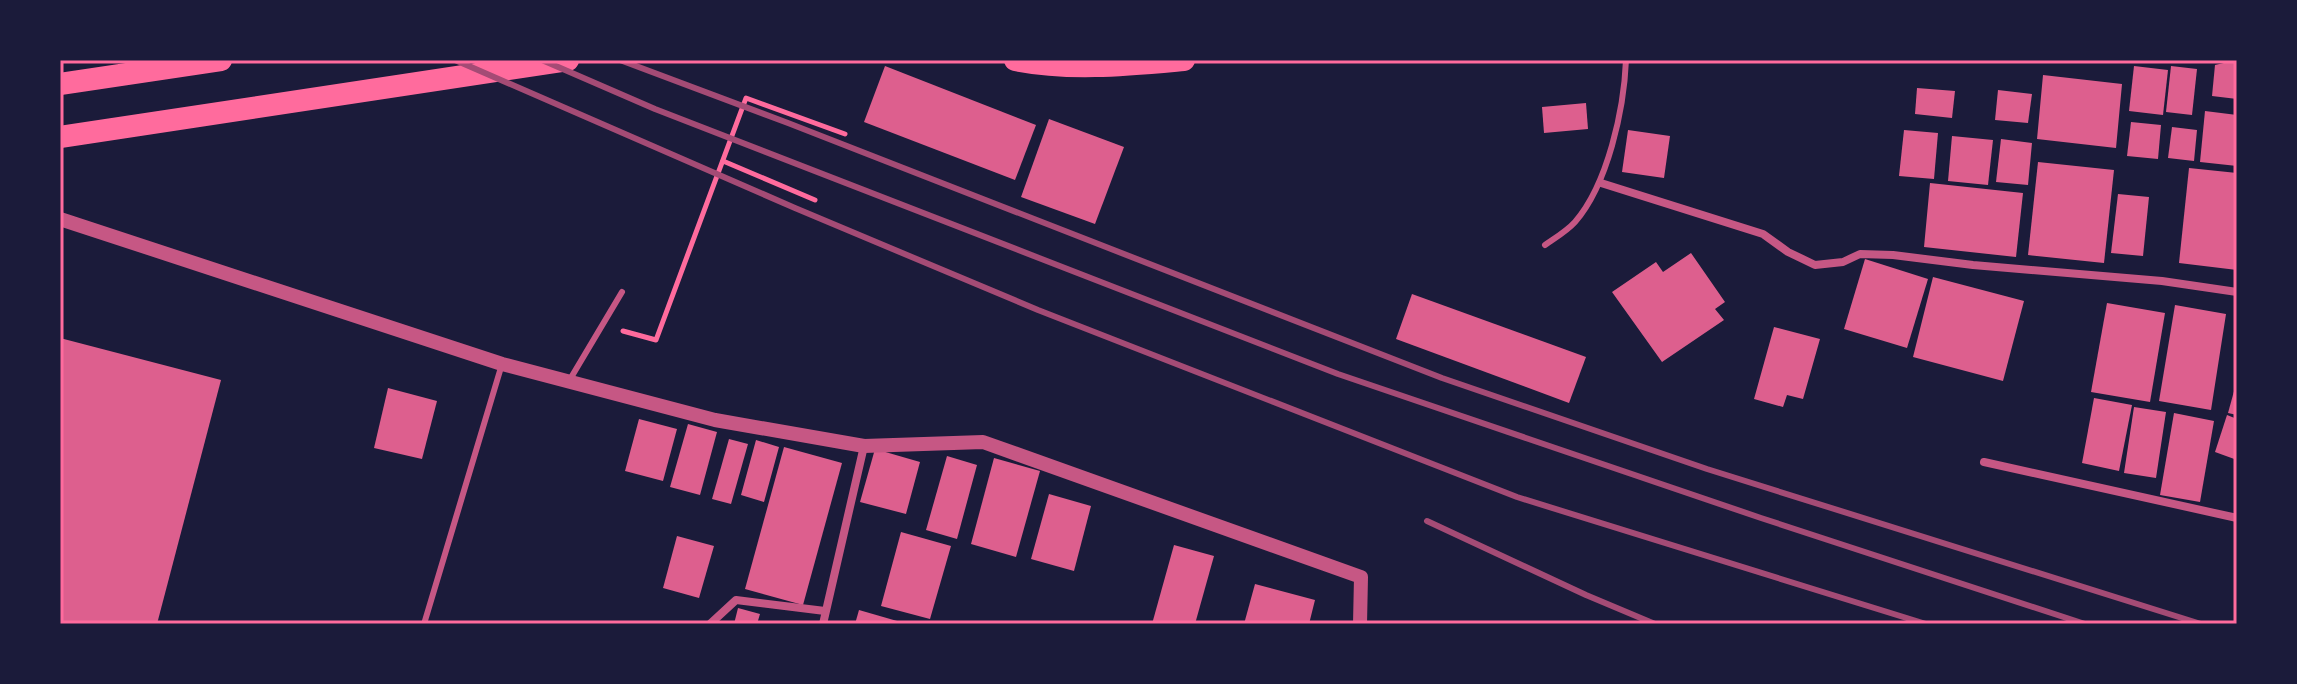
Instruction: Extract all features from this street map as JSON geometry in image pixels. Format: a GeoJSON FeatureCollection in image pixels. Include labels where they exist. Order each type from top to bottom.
{"type":"FeatureCollection","features":[{"type":"Feature","properties":{"kind":"highway"},"geometry":{"type":"LineString","coordinates":[[60,84],[221,60]]}},
{"type":"Feature","properties":{"kind":"highway"},"geometry":{"type":"LineString","coordinates":[[60,137],[568,60]]}},
{"type":"Feature","properties":{"kind":"highway"},"geometry":{"type":"LineString","coordinates":[[1015,60],[1110,66],[1184,60]]}},
{"type":"Feature","properties":{"kind":"street"},"geometry":{"type":"LineString","coordinates":[[1601,183],[1763,234],[1788,252],[1815,265],[1843,262],[1860,254],[1893,255],[2162,281],[2237,292]]}},
{"type":"Feature","properties":{"kind":"street"},"geometry":{"type":"LineString","coordinates":[[60,219],[502,364],[715,420],[864,446],[983,442],[1361,577],[1360,624]]}},
{"type":"Feature","properties":{"kind":"street"},"geometry":{"type":"LineString","coordinates":[[823,624],[864,446]]}},
{"type":"Feature","properties":{"kind":"street"},"geometry":{"type":"LineString","coordinates":[[1984,462],[2237,518]]}},
{"type":"Feature","properties":{"kind":"street"},"geometry":{"type":"LineString","coordinates":[[710,624],[736,600],[825,611]]}},
{"type":"Feature","properties":{"kind":"lane"},"geometry":{"type":"LineString","coordinates":[[1545,245],[1575,222],[1601,183],[1625,94],[1626,60]]}},
{"type":"Feature","properties":{"kind":"lane"},"geometry":{"type":"LineString","coordinates":[[569,381],[622,292]]}},
{"type":"Feature","properties":{"kind":"lane"},"geometry":{"type":"LineString","coordinates":[[424,624],[502,364]]}},
{"type":"Feature","properties":{"kind":"path"},"geometry":{"type":"LineString","coordinates":[[602,325],[656,340],[746,98],[845,134]]}},
{"type":"Feature","properties":{"kind":"path"},"geometry":{"type":"LineString","coordinates":[[723,161],[815,200]]}},
{"type":"Feature","properties":{"kind":"building"},"geometry":{"type":"Polygon","coordinates":[[[2237,60],[2237,99],[2212,96],[2215,65],[2237,60]]]}},
{"type":"Feature","properties":{"kind":"building"},"geometry":{"type":"Polygon","coordinates":[[[885,66],[1036,125],[1015,180],[864,122],[885,66]]]}},
{"type":"Feature","properties":{"kind":"building"},"geometry":{"type":"Polygon","coordinates":[[[2134,66],[2168,70],[2163,115],[2129,111],[2134,66]]]}},
{"type":"Feature","properties":{"kind":"building"},"geometry":{"type":"Polygon","coordinates":[[[2171,66],[2197,69],[2192,115],[2166,112],[2171,66]]]}},
{"type":"Feature","properties":{"kind":"building"},"geometry":{"type":"Polygon","coordinates":[[[2043,75],[2122,84],[2116,148],[2037,139],[2043,75]]]}},
{"type":"Feature","properties":{"kind":"building"},"geometry":{"type":"Polygon","coordinates":[[[1917,88],[1955,91],[1952,118],[1915,114],[1917,88]]]}},
{"type":"Feature","properties":{"kind":"building"},"geometry":{"type":"Polygon","coordinates":[[[1998,90],[2032,94],[2028,123],[1995,120],[1998,90]]]}},
{"type":"Feature","properties":{"kind":"building"},"geometry":{"type":"Polygon","coordinates":[[[1586,103],[1588,129],[1544,133],[1542,107],[1586,103]]]}},
{"type":"Feature","properties":{"kind":"building"},"geometry":{"type":"Polygon","coordinates":[[[2205,111],[2237,115],[2237,166],[2200,162],[2205,111]]]}},
{"type":"Feature","properties":{"kind":"building"},"geometry":{"type":"Polygon","coordinates":[[[1049,119],[1124,147],[1095,224],[1021,197],[1049,119]]]}},
{"type":"Feature","properties":{"kind":"building"},"geometry":{"type":"Polygon","coordinates":[[[2131,122],[2161,125],[2158,159],[2127,156],[2131,122]]]}},
{"type":"Feature","properties":{"kind":"building"},"geometry":{"type":"Polygon","coordinates":[[[2172,127],[2197,130],[2194,161],[2168,158],[2172,127]]]}},
{"type":"Feature","properties":{"kind":"building"},"geometry":{"type":"Polygon","coordinates":[[[1628,130],[1670,136],[1664,178],[1622,172],[1628,130]]]}},
{"type":"Feature","properties":{"kind":"building"},"geometry":{"type":"Polygon","coordinates":[[[1904,130],[1938,133],[1934,179],[1899,176],[1904,130]]]}},
{"type":"Feature","properties":{"kind":"building"},"geometry":{"type":"Polygon","coordinates":[[[1952,136],[1993,140],[1988,185],[1948,181],[1952,136]]]}},
{"type":"Feature","properties":{"kind":"building"},"geometry":{"type":"Polygon","coordinates":[[[2001,139],[2032,143],[2028,185],[1996,182],[2001,139]]]}},
{"type":"Feature","properties":{"kind":"building"},"geometry":{"type":"Polygon","coordinates":[[[2038,162],[2114,170],[2104,263],[2028,255],[2038,162]]]}},
{"type":"Feature","properties":{"kind":"building"},"geometry":{"type":"Polygon","coordinates":[[[2189,168],[2237,173],[2237,270],[2179,263],[2189,168]]]}},
{"type":"Feature","properties":{"kind":"building"},"geometry":{"type":"Polygon","coordinates":[[[1930,183],[2023,193],[2016,257],[1924,247],[1930,183]]]}},
{"type":"Feature","properties":{"kind":"building"},"geometry":{"type":"Polygon","coordinates":[[[2118,194],[2149,197],[2143,256],[2111,253],[2118,194]]]}},
{"type":"Feature","properties":{"kind":"building"},"geometry":{"type":"Polygon","coordinates":[[[1691,253],[1725,302],[1715,309],[1724,320],[1662,362],[1612,292],[1656,262],[1663,272],[1691,253]]]}},
{"type":"Feature","properties":{"kind":"building"},"geometry":{"type":"Polygon","coordinates":[[[1865,259],[1928,279],[1907,348],[1844,329],[1865,259]]]}},
{"type":"Feature","properties":{"kind":"building"},"geometry":{"type":"Polygon","coordinates":[[[1933,277],[2024,301],[2003,381],[1913,357],[1933,277]]]}},
{"type":"Feature","properties":{"kind":"building"},"geometry":{"type":"Polygon","coordinates":[[[1412,294],[1586,357],[1569,403],[1396,339],[1412,294]]]}},
{"type":"Feature","properties":{"kind":"building"},"geometry":{"type":"Polygon","coordinates":[[[2107,303],[2165,313],[2150,402],[2091,392],[2107,303]]]}},
{"type":"Feature","properties":{"kind":"building"},"geometry":{"type":"Polygon","coordinates":[[[2175,305],[2226,314],[2211,410],[2159,401],[2175,305]]]}},
{"type":"Feature","properties":{"kind":"building"},"geometry":{"type":"Polygon","coordinates":[[[1774,327],[1820,339],[1803,399],[1787,395],[1783,407],[1754,399],[1774,327]]]}},
{"type":"Feature","properties":{"kind":"building"},"geometry":{"type":"Polygon","coordinates":[[[60,338],[221,380],[157,624],[60,624],[60,338]]]}},
{"type":"Feature","properties":{"kind":"building"},"geometry":{"type":"Polygon","coordinates":[[[2237,384],[2237,415],[2228,413],[2237,384]]]}},
{"type":"Feature","properties":{"kind":"building"},"geometry":{"type":"Polygon","coordinates":[[[388,388],[437,401],[422,459],[374,448],[388,388]]]}},
{"type":"Feature","properties":{"kind":"building"},"geometry":{"type":"Polygon","coordinates":[[[2094,398],[2132,405],[2119,471],[2082,463],[2094,398]]]}},
{"type":"Feature","properties":{"kind":"building"},"geometry":{"type":"Polygon","coordinates":[[[2134,407],[2166,412],[2156,478],[2124,473],[2134,407]]]}},
{"type":"Feature","properties":{"kind":"building"},"geometry":{"type":"Polygon","coordinates":[[[2174,413],[2214,421],[2200,502],[2160,495],[2174,413]]]}},
{"type":"Feature","properties":{"kind":"building"},"geometry":{"type":"Polygon","coordinates":[[[2227,415],[2237,419],[2237,460],[2215,452],[2227,415]]]}},
{"type":"Feature","properties":{"kind":"building"},"geometry":{"type":"Polygon","coordinates":[[[639,419],[677,429],[663,481],[625,471],[639,419]]]}},
{"type":"Feature","properties":{"kind":"building"},"geometry":{"type":"Polygon","coordinates":[[[688,424],[717,432],[700,495],[670,487],[688,424]]]}},
{"type":"Feature","properties":{"kind":"building"},"geometry":{"type":"Polygon","coordinates":[[[729,439],[748,444],[731,504],[712,499],[729,439]]]}},
{"type":"Feature","properties":{"kind":"building"},"geometry":{"type":"Polygon","coordinates":[[[756,440],[779,447],[764,502],[741,495],[756,440]]]}},
{"type":"Feature","properties":{"kind":"building"},"geometry":{"type":"Polygon","coordinates":[[[784,447],[842,463],[803,605],[745,589],[784,447]]]}},
{"type":"Feature","properties":{"kind":"building"},"geometry":{"type":"Polygon","coordinates":[[[875,449],[920,462],[906,514],[860,502],[875,449]]]}},
{"type":"Feature","properties":{"kind":"building"},"geometry":{"type":"Polygon","coordinates":[[[947,456],[977,465],[957,539],[926,530],[947,456]]]}},
{"type":"Feature","properties":{"kind":"building"},"geometry":{"type":"Polygon","coordinates":[[[994,458],[1040,471],[1016,557],[971,544],[994,458]]]}},
{"type":"Feature","properties":{"kind":"building"},"geometry":{"type":"Polygon","coordinates":[[[1049,494],[1091,506],[1074,571],[1031,559],[1049,494]]]}},
{"type":"Feature","properties":{"kind":"building"},"geometry":{"type":"Polygon","coordinates":[[[901,532],[951,546],[930,619],[881,606],[901,532]]]}},
{"type":"Feature","properties":{"kind":"building"},"geometry":{"type":"Polygon","coordinates":[[[677,536],[714,546],[699,598],[663,588],[677,536]]]}},
{"type":"Feature","properties":{"kind":"building"},"geometry":{"type":"Polygon","coordinates":[[[1174,545],[1214,556],[1195,624],[1152,624],[1174,545]]]}},
{"type":"Feature","properties":{"kind":"building"},"geometry":{"type":"Polygon","coordinates":[[[1255,584],[1315,600],[1309,624],[1244,624],[1255,584]]]}},
{"type":"Feature","properties":{"kind":"building"},"geometry":{"type":"Polygon","coordinates":[[[738,608],[760,614],[757,624],[734,624],[738,608]]]}},
{"type":"Feature","properties":{"kind":"building"},"geometry":{"type":"Polygon","coordinates":[[[859,610],[904,623],[904,624],[855,624],[859,610]]]}},
{"type":"Feature","properties":{"kind":"railway"},"geometry":{"type":"LineString","coordinates":[[455,60],[1038,310],[1517,497],[1926,624]]}},
{"type":"Feature","properties":{"kind":"railway"},"geometry":{"type":"LineString","coordinates":[[542,60],[655,109],[1338,374],[2085,624]]}},
{"type":"Feature","properties":{"kind":"railway"},"geometry":{"type":"LineString","coordinates":[[620,60],[1442,378],[1707,469],[2201,624]]}},
{"type":"Feature","properties":{"kind":"railway"},"geometry":{"type":"LineString","coordinates":[[1427,521],[1655,624]]}}]}
